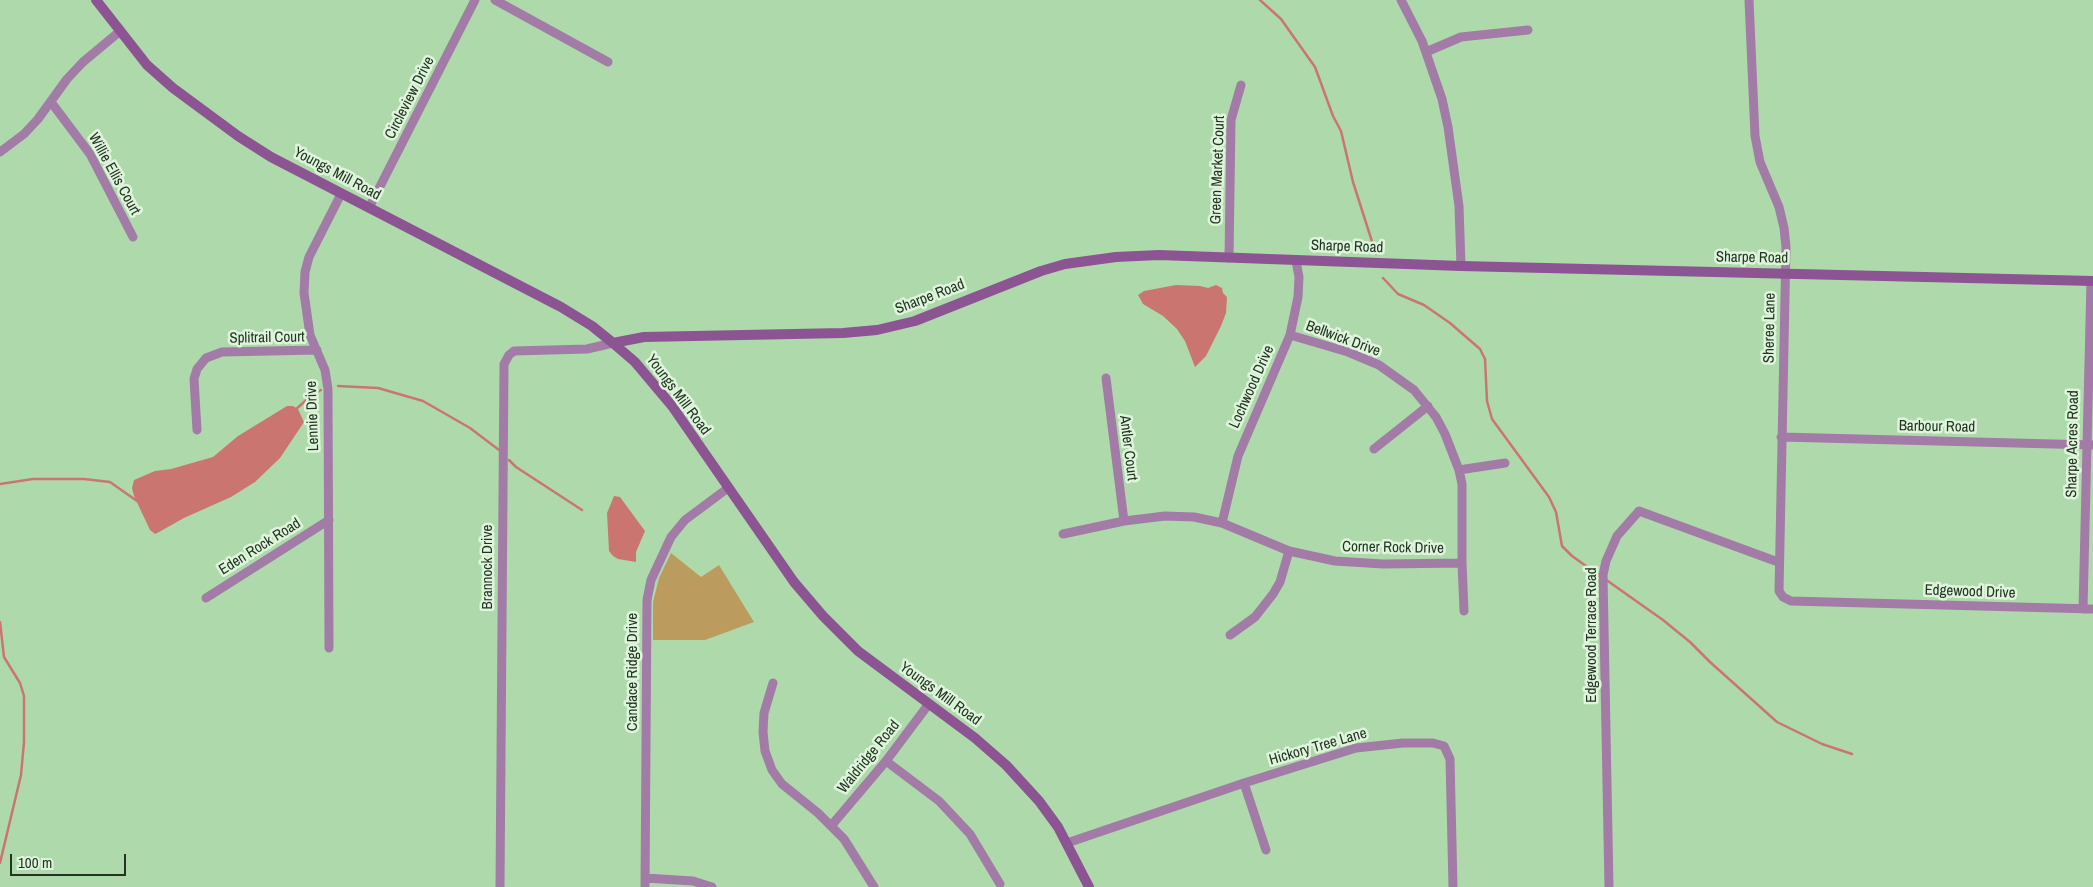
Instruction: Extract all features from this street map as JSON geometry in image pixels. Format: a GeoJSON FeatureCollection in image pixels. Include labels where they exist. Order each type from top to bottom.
{"type":"FeatureCollection","features":[{"type":"Feature","properties":{"kind":"street","name":"Youngs Mill Road"},"geometry":{"type":"LineString","coordinates":[[96,0],[119,32],[147,65],[207,114],[271,157],[561,307],[592,326],[635,362],[672,406],[794,582],[822,616],[858,651],[928,705],[975,738],[1006,765],[1039,801],[1067,843],[1089,887]]}},
{"type":"Feature","properties":{"kind":"street","name":"Circleview Drive"},"geometry":{"type":"LineString","coordinates":[[369,208],[475,0]]}},
{"type":"Feature","properties":{"kind":"street"},"geometry":{"type":"LineString","coordinates":[[495,0],[608,62]]}},
{"type":"Feature","properties":{"kind":"street"},"geometry":{"type":"LineString","coordinates":[[1401,0],[1426,52],[1442,99],[1453,153],[1460,206],[1461,266]]}},
{"type":"Feature","properties":{"kind":"street","name":"Sheree Lane"},"geometry":{"type":"LineString","coordinates":[[1749,0],[1755,136],[1760,162],[1779,207],[1786,247],[1780,437],[1778,587],[1783,597],[1791,601],[1846,602]]}},
{"type":"Feature","properties":{"kind":"street"},"geometry":{"type":"LineString","coordinates":[[1426,52],[1461,37],[1528,30]]}},
{"type":"Feature","properties":{"kind":"street"},"geometry":{"type":"LineString","coordinates":[[0,152],[24,134],[83,62],[119,32]]}},
{"type":"Feature","properties":{"kind":"street","name":"Green Market Court"},"geometry":{"type":"LineString","coordinates":[[1229,258],[1231,120],[1241,85]]}},
{"type":"Feature","properties":{"kind":"street","name":"Willie Ellis Court"},"geometry":{"type":"LineString","coordinates":[[51,102],[90,154],[133,237]]}},
{"type":"Feature","properties":{"kind":"street","name":"Lennie Drive"},"geometry":{"type":"LineString","coordinates":[[329,648],[328,389],[325,370],[307,322],[304,293],[309,256],[341,194]]}},
{"type":"Feature","properties":{"kind":"street","name":"Sharpe Road"},"geometry":{"type":"LineString","coordinates":[[613,343],[644,337],[844,333],[878,330],[915,321],[1008,282],[1065,264],[1116,257],[1159,256],[1461,266],[2092,281]]}},
{"type":"Feature","properties":{"kind":"street","name":"Lochwood Drive"},"geometry":{"type":"LineString","coordinates":[[1222,523],[1238,456],[1290,335],[1298,297],[1299,277],[1296,260]]}},
{"type":"Feature","properties":{"kind":"street","name":"Sharpe Acres Road"},"geometry":{"type":"LineString","coordinates":[[2083,609],[2090,445],[2092,281]]}},
{"type":"Feature","properties":{"kind":"street","name":"Bellwick Drive"},"geometry":{"type":"LineString","coordinates":[[1290,335],[1348,352],[1379,365],[1414,390],[1428,406],[1445,434],[1459,470],[1463,503],[1462,563],[1464,611]]}},
{"type":"Feature","properties":{"kind":"street","name":"Brannock Drive"},"geometry":{"type":"LineString","coordinates":[[500,887],[504,364],[509,355],[514,351],[587,349],[613,343]]}},
{"type":"Feature","properties":{"kind":"street","name":"Splitrail Court"},"geometry":{"type":"LineString","coordinates":[[198,430],[194,379],[197,369],[206,358],[222,352],[317,350]]}},
{"type":"Feature","properties":{"kind":"street","name":"Antler Court"},"geometry":{"type":"LineString","coordinates":[[1106,378],[1124,522]]}},
{"type":"Feature","properties":{"kind":"street"},"geometry":{"type":"LineString","coordinates":[[1374,449],[1428,406]]}},
{"type":"Feature","properties":{"kind":"street","name":"Barbour Road"},"geometry":{"type":"LineString","coordinates":[[1780,437],[2090,445]]}},
{"type":"Feature","properties":{"kind":"street"},"geometry":{"type":"LineString","coordinates":[[1459,470],[1505,463]]}},
{"type":"Feature","properties":{"kind":"street","name":"Candace Ridge Drive"},"geometry":{"type":"LineString","coordinates":[[645,882],[647,600],[651,580],[670,538],[684,520],[728,488]]}},
{"type":"Feature","properties":{"kind":"street","name":"Edgewood Terrace Road"},"geometry":{"type":"LineString","coordinates":[[1609,887],[1603,575],[1609,551],[1617,536],[1640,511],[1778,562]]}},
{"type":"Feature","properties":{"kind":"street","name":"Corner Rock Drive"},"geometry":{"type":"LineString","coordinates":[[1063,534],[1165,516],[1194,517],[1222,523],[1289,551],[1355,562],[1462,563]]}},
{"type":"Feature","properties":{"kind":"street","name":"Eden Rock Road"},"geometry":{"type":"LineString","coordinates":[[206,598],[329,520]]}},
{"type":"Feature","properties":{"kind":"street"},"geometry":{"type":"LineString","coordinates":[[1230,635],[1255,617],[1273,594],[1280,582],[1289,551]]}},
{"type":"Feature","properties":{"kind":"street","name":"Edgewood Drive"},"geometry":{"type":"LineString","coordinates":[[1846,602],[2093,609]]}},
{"type":"Feature","properties":{"kind":"street"},"geometry":{"type":"LineString","coordinates":[[774,682],[764,713],[763,732],[765,751],[772,770],[782,784],[818,813],[844,839],[874,887]]}},
{"type":"Feature","properties":{"kind":"street","name":"Waldridge Road"},"geometry":{"type":"LineString","coordinates":[[830,826],[886,761],[928,705]]}},
{"type":"Feature","properties":{"kind":"street","name":"Hickory Tree Lane"},"geometry":{"type":"LineString","coordinates":[[1067,843],[1244,783],[1368,746],[1426,743],[1444,746],[1450,759],[1452,772],[1453,887]]}},
{"type":"Feature","properties":{"kind":"street"},"geometry":{"type":"LineString","coordinates":[[886,761],[939,801],[970,834],[1000,884]]}},
{"type":"Feature","properties":{"kind":"street"},"geometry":{"type":"LineString","coordinates":[[1244,783],[1266,850]]}},
{"type":"Feature","properties":{"kind":"street"},"geometry":{"type":"LineString","coordinates":[[645,882],[693,881],[712,887]]}},
{"type":"Feature","properties":{"kind":"shaded area"},"geometry":{"type":"Polygon","coordinates":[[[1176,285],[1208,288],[1216,285],[1222,288],[1223,293],[1227,297],[1226,313],[1221,326],[1206,356],[1195,367],[1185,341],[1177,329],[1163,316],[1143,304],[1138,295],[1144,291],[1176,285]]]}},
{"type":"Feature","properties":{"kind":"shaded area"},"geometry":{"type":"Polygon","coordinates":[[[287,406],[293,406],[298,409],[304,422],[280,458],[255,482],[231,497],[184,518],[155,534],[150,530],[134,496],[132,488],[134,480],[155,471],[171,469],[213,457],[238,436],[287,406]]]}},
{"type":"Feature","properties":{"kind":"shaded area"},"geometry":{"type":"Polygon","coordinates":[[[614,496],[620,497],[645,531],[636,552],[636,562],[618,559],[609,551],[607,513],[614,496]]]}},
{"type":"Feature","properties":{"kind":"shaded area"},"geometry":{"type":"Polygon","coordinates":[[[671,553],[701,577],[719,565],[754,622],[705,640],[653,640],[653,602],[659,578],[671,553]]]}},
{"type":"Feature","properties":{"kind":"waterway"},"geometry":{"type":"LineString","coordinates":[[1260,0],[1281,19],[1315,67],[1333,116],[1341,131],[1353,182],[1376,254]]}},
{"type":"Feature","properties":{"kind":"waterway"},"geometry":{"type":"LineString","coordinates":[[1383,278],[1398,294],[1424,305],[1450,323],[1480,349],[1485,359],[1487,401],[1492,419],[1549,497],[1556,512],[1562,546],[1572,556],[1600,576]]}},
{"type":"Feature","properties":{"kind":"waterway"},"geometry":{"type":"LineString","coordinates":[[338,386],[378,388],[423,401],[470,428],[499,450]]}},
{"type":"Feature","properties":{"kind":"waterway"},"geometry":{"type":"LineString","coordinates":[[295,410],[312,395],[321,390]]}},
{"type":"Feature","properties":{"kind":"waterway"},"geometry":{"type":"LineString","coordinates":[[509,460],[516,467],[582,510]]}},
{"type":"Feature","properties":{"kind":"waterway"},"geometry":{"type":"LineString","coordinates":[[0,484],[33,479],[84,479],[110,482],[137,501],[139,500]]}},
{"type":"Feature","properties":{"kind":"waterway"},"geometry":{"type":"LineString","coordinates":[[1605,579],[1663,620],[1690,642],[1777,722],[1822,744],[1852,754]]}},
{"type":"Feature","properties":{"kind":"waterway"},"geometry":{"type":"LineString","coordinates":[[0,622],[4,657],[20,683],[24,696],[24,742],[21,775],[0,863]]}}]}
